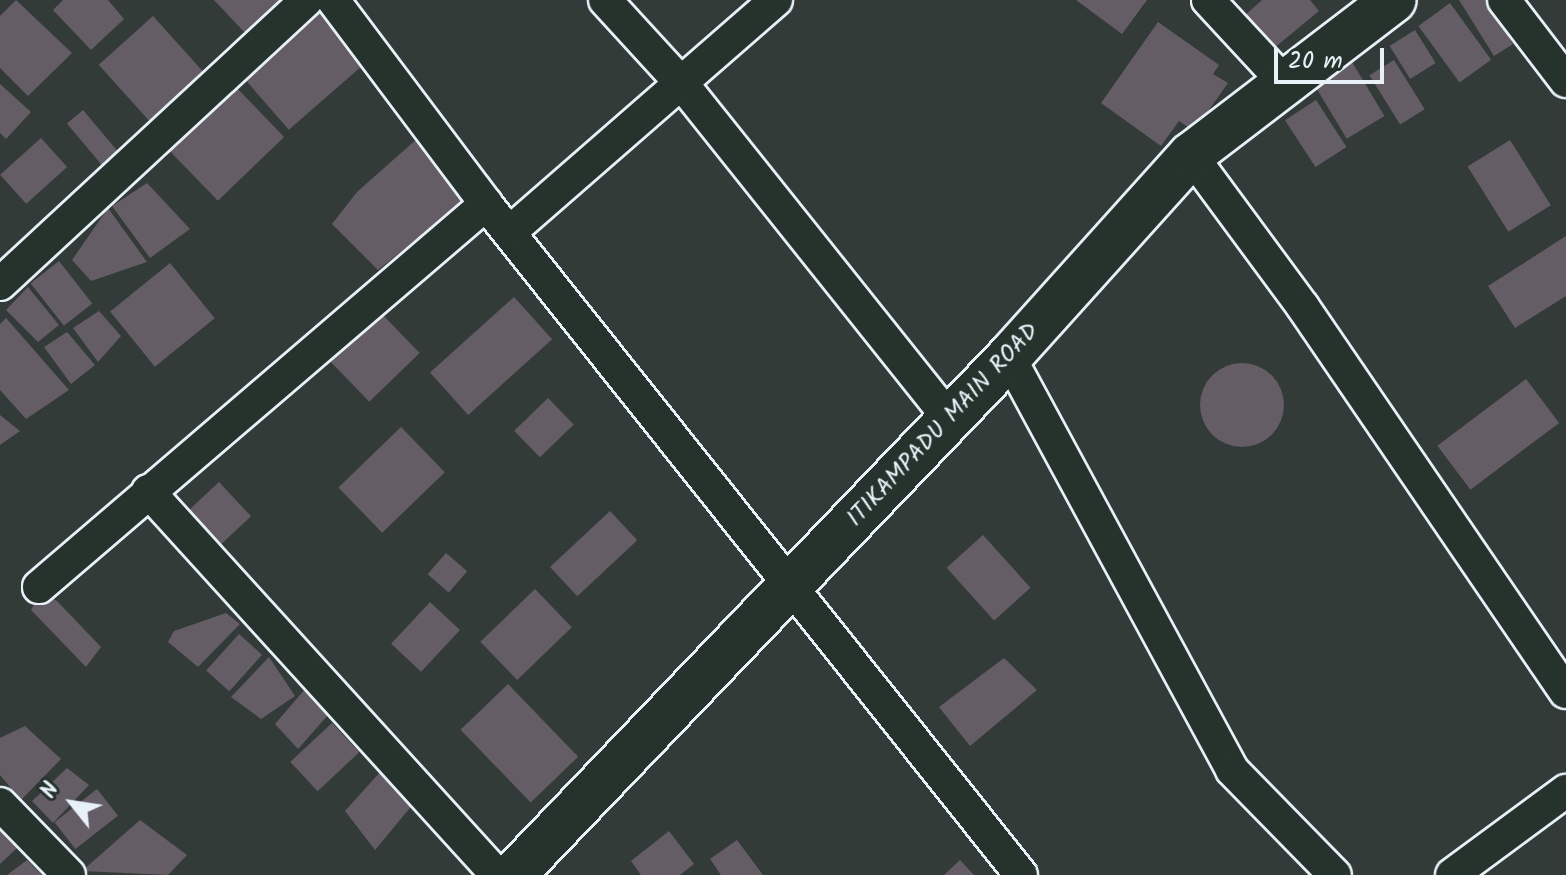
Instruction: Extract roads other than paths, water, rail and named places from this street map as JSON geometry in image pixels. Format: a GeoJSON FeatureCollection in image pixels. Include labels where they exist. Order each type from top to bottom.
{"type":"FeatureCollection","features":[{"type":"Feature","properties":{"kind":"street"},"geometry":{"type":"LineString","coordinates":[[0,284],[307,0]]}},
{"type":"Feature","properties":{"kind":"street"},"geometry":{"type":"LineString","coordinates":[[333,0],[486,204],[793,584],[1021,875]]}},
{"type":"Feature","properties":{"kind":"street"},"geometry":{"type":"LineString","coordinates":[[605,0],[683,85],[950,419]]}},
{"type":"Feature","properties":{"kind":"street"},"geometry":{"type":"LineString","coordinates":[[510,232],[683,85],[776,0]]}},
{"type":"Feature","properties":{"kind":"street"},"geometry":{"type":"LineString","coordinates":[[1208,0],[1283,81]]}},
{"type":"Feature","properties":{"kind":"street","name":"ITIKAMPADU MAIN ROAD"},"geometry":{"type":"LineString","coordinates":[[513,875],[1009,357],[1191,155],[1283,81],[1394,0]]}},
{"type":"Feature","properties":{"kind":"street"},"geometry":{"type":"LineString","coordinates":[[1504,0],[1566,81]]}},
{"type":"Feature","properties":{"kind":"street"},"geometry":{"type":"LineString","coordinates":[[1191,155],[1303,307],[1566,692]]}},
{"type":"Feature","properties":{"kind":"street"},"geometry":{"type":"LineString","coordinates":[[39,587],[486,204]]}},
{"type":"Feature","properties":{"kind":"street"},"geometry":{"type":"LineString","coordinates":[[1009,357],[1232,770],[1335,875]]}},
{"type":"Feature","properties":{"kind":"street"},"geometry":{"type":"LineString","coordinates":[[148,491],[497,875]]}},
{"type":"Feature","properties":{"kind":"street"},"geometry":{"type":"LineString","coordinates":[[1452,875],[1566,791]]}},
{"type":"Feature","properties":{"kind":"street"},"geometry":{"type":"LineString","coordinates":[[0,804],[69,875]]}}]}
